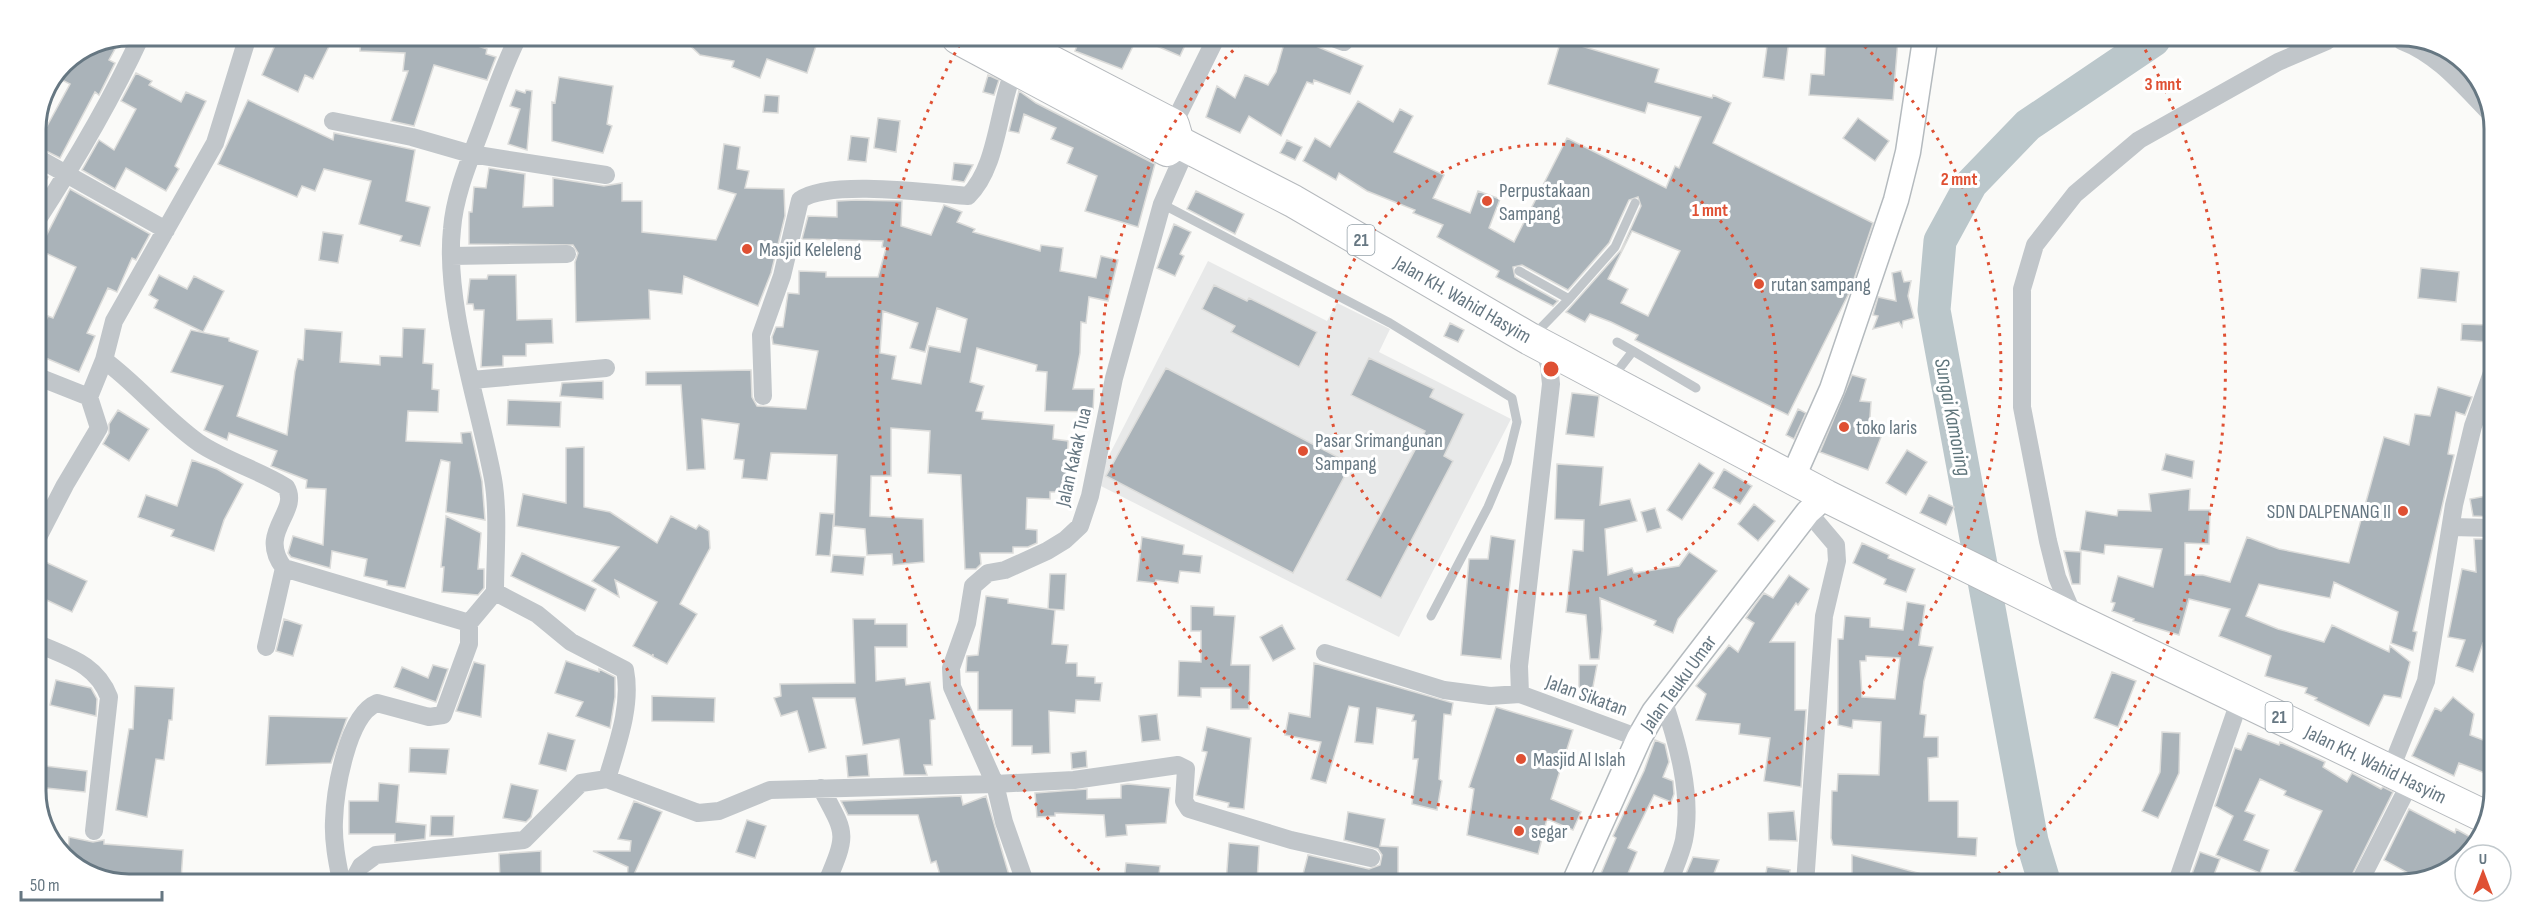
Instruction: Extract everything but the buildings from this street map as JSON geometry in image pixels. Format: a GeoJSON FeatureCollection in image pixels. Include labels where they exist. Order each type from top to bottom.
{"type":"FeatureCollection","features":[{"type":"Feature","properties":{"kind":"highway","name":"Jalan KH. Wahid Hasyim"},"geometry":{"type":"LineString","coordinates":[[994,46],[1016,51],[1180,138],[1536,342],[1792,477],[1817,504],[1942,552],[2072,618],[2481,815]]}},
{"type":"Feature","properties":{"kind":"street"},"geometry":{"type":"LineString","coordinates":[[46,207],[108,103],[136,46]]}},
{"type":"Feature","properties":{"kind":"street"},"geometry":{"type":"LineString","coordinates":[[47,521],[99,428],[89,398],[104,360],[114,321],[215,143],[245,46]]}},
{"type":"Feature","properties":{"kind":"street"},"geometry":{"type":"LineString","coordinates":[[340,874],[334,821],[338,778],[353,733],[364,712],[377,703],[429,717],[443,715],[469,644],[469,622],[495,592],[494,482],[458,315],[451,256],[455,207],[501,69],[513,46]]}},
{"type":"Feature","properties":{"kind":"street","name":"Jalan Kakak Tua"},"geometry":{"type":"LineString","coordinates":[[1022,874],[1004,822],[995,784],[952,687],[951,668],[967,623],[974,586],[988,573],[1005,570],[1047,551],[1080,526],[1090,496],[1114,378],[1180,138],[1213,46]]}},
{"type":"Feature","properties":{"kind":"street"},"geometry":{"type":"LineString","coordinates":[[1792,477],[1832,389],[1896,200],[1908,152],[1924,46]]}},
{"type":"Feature","properties":{"kind":"street"},"geometry":{"type":"LineString","coordinates":[[2072,618],[2057,577],[2048,541],[2022,407],[2022,289],[2035,245],[2075,194],[2139,140],[2278,62],[2315,46]]}},
{"type":"Feature","properties":{"kind":"street"},"geometry":{"type":"LineString","coordinates":[[2420,49],[2440,63],[2480,103]]}},
{"type":"Feature","properties":{"kind":"street"},"geometry":{"type":"LineString","coordinates":[[763,396],[761,335],[782,276],[800,200],[807,194],[883,189],[968,196],[977,187],[985,169],[1016,51]]}},
{"type":"Feature","properties":{"kind":"street"},"geometry":{"type":"LineString","coordinates":[[333,121],[412,137],[471,154],[606,175]]}},
{"type":"Feature","properties":{"kind":"street"},"geometry":{"type":"LineString","coordinates":[[46,163],[166,230]]}},
{"type":"Feature","properties":{"kind":"street"},"geometry":{"type":"LineString","coordinates":[[451,256],[567,254]]}},
{"type":"Feature","properties":{"kind":"street"},"geometry":{"type":"LineString","coordinates":[[1325,653],[1444,690],[1490,696],[1520,694],[1519,666],[1551,384],[1550,365],[1536,342]]}},
{"type":"Feature","properties":{"kind":"street"},"geometry":{"type":"LineString","coordinates":[[104,360],[131,380],[196,441],[215,453],[286,487],[290,493],[289,504],[275,535],[273,548],[284,568],[266,646]]}},
{"type":"Feature","properties":{"kind":"street"},"geometry":{"type":"LineString","coordinates":[[472,380],[606,368]]}},
{"type":"Feature","properties":{"kind":"street"},"geometry":{"type":"LineString","coordinates":[[1551,384],[1566,372],[1600,375]]}},
{"type":"Feature","properties":{"kind":"street"},"geometry":{"type":"LineString","coordinates":[[46,380],[89,398]]}},
{"type":"Feature","properties":{"kind":"street"},"geometry":{"type":"LineString","coordinates":[[2362,874],[2400,776],[2426,681],[2451,527],[2473,426],[2484,401]]}},
{"type":"Feature","properties":{"kind":"street"},"geometry":{"type":"LineString","coordinates":[[1806,874],[1824,616],[1837,561],[1836,544],[1817,504]]}},
{"type":"Feature","properties":{"kind":"street","name":"Jalan Teuku Umar"},"geometry":{"type":"LineString","coordinates":[[1578,874],[1639,738],[1663,699],[1817,504]]}},
{"type":"Feature","properties":{"kind":"street"},"geometry":{"type":"LineString","coordinates":[[2451,527],[2484,528]]}},
{"type":"Feature","properties":{"kind":"street"},"geometry":{"type":"LineString","coordinates":[[284,568],[469,622]]}},
{"type":"Feature","properties":{"kind":"street"},"geometry":{"type":"LineString","coordinates":[[495,592],[537,615],[571,642],[625,670],[628,684],[621,735],[607,779]]}},
{"type":"Feature","properties":{"kind":"street"},"geometry":{"type":"LineString","coordinates":[[47,648],[84,665],[102,680],[109,697],[94,831]]}},
{"type":"Feature","properties":{"kind":"street","name":"Jalan Sikatan"},"geometry":{"type":"LineString","coordinates":[[1520,694],[1639,738]]}},
{"type":"Feature","properties":{"kind":"street"},"geometry":{"type":"LineString","coordinates":[[1663,699],[1673,729],[1685,783],[1684,839],[1673,874]]}},
{"type":"Feature","properties":{"kind":"street"},"geometry":{"type":"LineString","coordinates":[[2180,874],[2240,699]]}},
{"type":"Feature","properties":{"kind":"street"},"geometry":{"type":"LineString","coordinates":[[357,874],[361,866],[376,855],[524,840],[564,797],[581,783],[607,779],[698,813],[719,811],[770,790],[1074,780],[1178,765],[1185,769],[1184,801],[1189,809],[1291,840],[1371,858]]}},
{"type":"Feature","properties":{"kind":"street"},"geometry":{"type":"LineString","coordinates":[[821,788],[841,824],[843,838],[829,874]]}},
{"type":"Feature","properties":{"kind":"lane"},"geometry":{"type":"LineString","coordinates":[[1536,342],[1569,299],[1615,247],[1635,203]]}},
{"type":"Feature","properties":{"kind":"lane"},"geometry":{"type":"LineString","coordinates":[[1162,204],[1390,322],[1512,398],[1517,422],[1507,462],[1488,507],[1431,616]]}},
{"type":"Feature","properties":{"kind":"lane"},"geometry":{"type":"LineString","coordinates":[[1519,271],[1569,299]]}},
{"type":"Feature","properties":{"kind":"lane"},"geometry":{"type":"LineString","coordinates":[[1617,342],[1696,388]]}},
{"type":"Feature","properties":{"kind":"lane"},"geometry":{"type":"LineString","coordinates":[[1600,375],[1633,351]]}},
{"type":"Feature","properties":{"kind":"shaded area","name":"Pasar Srimangunan Sampang"},"geometry":{"type":"Polygon","coordinates":[[[1208,261],[1327,321],[1337,303],[1390,329],[1379,352],[1511,419],[1399,637],[1095,483],[1208,261]]]}},
{"type":"Feature","properties":{"kind":"waterway","name":"Sungai Kamoning"},"geometry":{"type":"LineString","coordinates":[[2042,874],[2032,841],[1934,310],[1940,241],[1971,184],[2028,125],[2145,46]]}},
{"type":"Feature","properties":{"kind":"place","name":"Perpustakaan Sampang"},"geometry":{"type":"Point","coordinates":[1487,201]}},
{"type":"Feature","properties":{"kind":"place","name":"Masjid Keleleng"},"geometry":{"type":"Point","coordinates":[747,249]}},
{"type":"Feature","properties":{"kind":"place","name":"rutan sampang"},"geometry":{"type":"Point","coordinates":[1759,284]}},
{"type":"Feature","properties":{"kind":"place","name":"toko laris"},"geometry":{"type":"Point","coordinates":[1844,427]}},
{"type":"Feature","properties":{"kind":"place","name":"Pasar Srimangunan Sampang"},"geometry":{"type":"Point","coordinates":[1303,451]}},
{"type":"Feature","properties":{"kind":"place","name":"SDN DALPENANG II"},"geometry":{"type":"Point","coordinates":[2403,511]}},
{"type":"Feature","properties":{"kind":"place","name":"Masjid Al Islah"},"geometry":{"type":"Point","coordinates":[1521,759]}},
{"type":"Feature","properties":{"kind":"place","name":"segar"},"geometry":{"type":"Point","coordinates":[1519,831]}}]}
